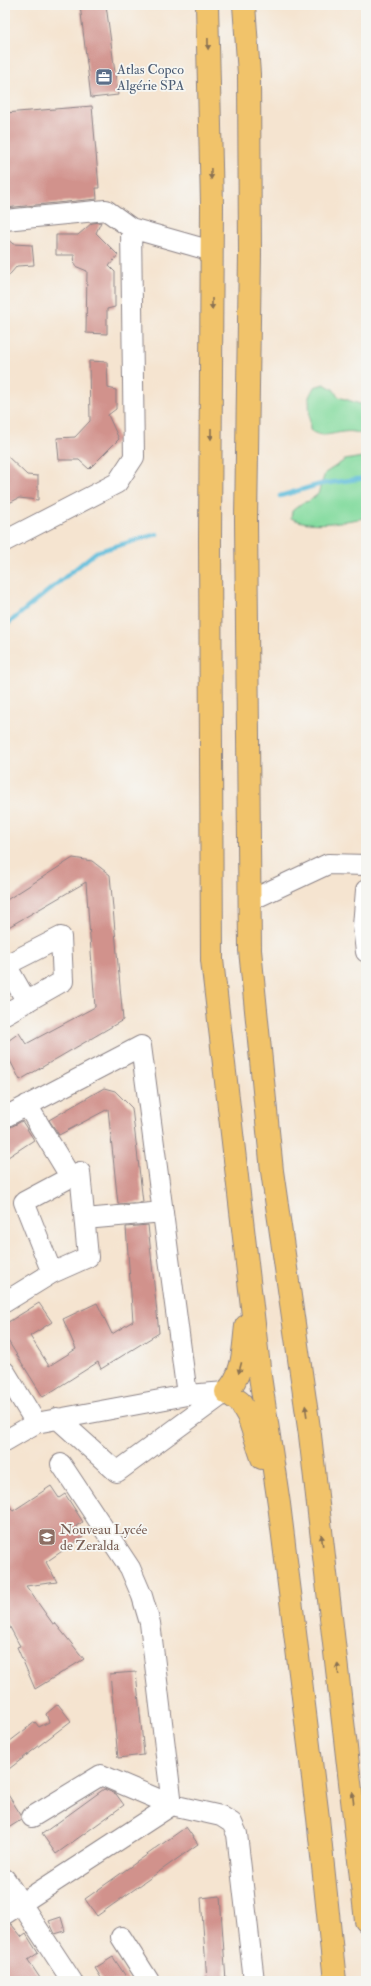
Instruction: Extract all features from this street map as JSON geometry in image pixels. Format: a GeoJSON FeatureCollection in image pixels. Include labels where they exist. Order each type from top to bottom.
{"type":"FeatureCollection","features":[{"type":"Feature","properties":{"kind":"highway"},"geometry":{"type":"LineString","coordinates":[[207,5],[212,251],[210,564],[212,960],[260,1376],[279,1504],[318,1818],[335,1981]]}},
{"type":"Feature","properties":{"kind":"highway"},"geometry":{"type":"LineString","coordinates":[[244,5],[249,74],[250,254],[246,520],[250,950],[272,1171],[310,1435],[366,1921]]}},
{"type":"Feature","properties":{"kind":"highway"},"geometry":{"type":"LineString","coordinates":[[250,1287],[242,1363],[233,1386],[226,1392],[240,1402],[248,1416],[279,1504]]}},
{"type":"Feature","properties":{"kind":"street"},"geometry":{"type":"LineString","coordinates":[[5,220],[106,210],[131,228],[212,251]]}},
{"type":"Feature","properties":{"kind":"street"},"geometry":{"type":"LineString","coordinates":[[5,541],[117,483],[134,457],[131,228]]}},
{"type":"Feature","properties":{"kind":"street"},"geometry":{"type":"LineString","coordinates":[[249,901],[328,864],[366,865]]}},
{"type":"Feature","properties":{"kind":"street"},"geometry":{"type":"LineString","coordinates":[[366,890],[362,926],[366,952]]}},
{"type":"Feature","properties":{"kind":"street"},"geometry":{"type":"LineString","coordinates":[[5,1014],[27,1002]]}},
{"type":"Feature","properties":{"kind":"street"},"geometry":{"type":"LineString","coordinates":[[6,1113],[27,1105],[142,1046],[187,1395]]}},
{"type":"Feature","properties":{"kind":"street"},"geometry":{"type":"LineString","coordinates":[[27,1105],[70,1176]]}},
{"type":"Feature","properties":{"kind":"street"},"geometry":{"type":"LineString","coordinates":[[5,1302],[52,1273],[88,1257],[80,1172],[24,1202],[52,1273]]}},
{"type":"Feature","properties":{"kind":"street"},"geometry":{"type":"LineString","coordinates":[[85,1219],[163,1212]]}},
{"type":"Feature","properties":{"kind":"street"},"geometry":{"type":"LineString","coordinates":[[5,1372],[36,1423]]}},
{"type":"Feature","properties":{"kind":"street"},"geometry":{"type":"LineString","coordinates":[[5,1441],[36,1423],[57,1418],[187,1395],[226,1392]]}},
{"type":"Feature","properties":{"kind":"street"},"geometry":{"type":"LineString","coordinates":[[57,1418],[117,1472],[226,1392]]}},
{"type":"Feature","properties":{"kind":"street"},"geometry":{"type":"LineString","coordinates":[[61,1464],[130,1568],[142,1596],[150,1623],[172,1805]]}},
{"type":"Feature","properties":{"kind":"street"},"geometry":{"type":"LineString","coordinates":[[32,1817],[101,1775],[172,1805],[221,1816],[232,1822],[237,1834],[254,1981]]}},
{"type":"Feature","properties":{"kind":"street"},"geometry":{"type":"LineString","coordinates":[[13,1909],[172,1805]]}},
{"type":"Feature","properties":{"kind":"street"},"geometry":{"type":"LineString","coordinates":[[5,1879],[13,1909],[72,1981]]}},
{"type":"Feature","properties":{"kind":"street"},"geometry":{"type":"LineString","coordinates":[[121,1937],[149,1981]]}},
{"type":"Feature","properties":{"kind":"green space"},"geometry":{"type":"Polygon","coordinates":[[[324,384],[333,389],[339,397],[366,406],[366,437],[358,433],[351,432],[323,435],[316,434],[310,430],[309,397],[314,387],[324,384]]]}},
{"type":"Feature","properties":{"kind":"green space"},"geometry":{"type":"Polygon","coordinates":[[[366,453],[366,518],[318,524],[291,518],[292,511],[302,503],[309,501],[318,494],[325,473],[345,460],[362,457],[366,453]]]}},
{"type":"Feature","properties":{"kind":"building"},"geometry":{"type":"Polygon","coordinates":[[[80,5],[106,5],[118,95],[91,98],[80,5]]]}},
{"type":"Feature","properties":{"kind":"building"},"geometry":{"type":"Polygon","coordinates":[[[92,106],[99,188],[96,188],[97,199],[5,208],[5,113],[92,106]]]}},
{"type":"Feature","properties":{"kind":"building"},"geometry":{"type":"Polygon","coordinates":[[[101,222],[96,233],[118,255],[109,266],[115,272],[115,307],[107,309],[107,334],[86,333],[87,271],[75,266],[74,255],[56,255],[56,235],[78,235],[92,223],[101,222]]]}},
{"type":"Feature","properties":{"kind":"building"},"geometry":{"type":"Polygon","coordinates":[[[5,237],[13,244],[32,245],[34,265],[17,266],[5,280],[5,237]]]}},
{"type":"Feature","properties":{"kind":"building"},"geometry":{"type":"Polygon","coordinates":[[[89,361],[107,362],[108,388],[116,390],[116,409],[108,415],[119,439],[89,469],[79,460],[59,460],[57,438],[75,437],[90,421],[89,361]]]}},
{"type":"Feature","properties":{"kind":"building"},"geometry":{"type":"Polygon","coordinates":[[[5,454],[27,475],[38,476],[38,500],[19,498],[5,505],[5,454]]]}},
{"type":"Feature","properties":{"kind":"building"},"geometry":{"type":"Polygon","coordinates":[[[73,858],[92,861],[110,875],[123,1020],[20,1080],[5,1051],[5,1043],[19,1033],[26,1044],[95,1007],[86,882],[5,929],[5,901],[73,858]]]}},
{"type":"Feature","properties":{"kind":"building"},"geometry":{"type":"Polygon","coordinates":[[[104,1088],[115,1091],[132,1108],[143,1202],[118,1204],[108,1109],[59,1135],[49,1120],[104,1088]]]}},
{"type":"Feature","properties":{"kind":"building"},"geometry":{"type":"Polygon","coordinates":[[[22,1121],[34,1140],[5,1159],[5,1130],[22,1121]]]}},
{"type":"Feature","properties":{"kind":"building"},"geometry":{"type":"Polygon","coordinates":[[[148,1225],[159,1333],[101,1369],[98,1362],[43,1397],[5,1336],[5,1324],[39,1303],[52,1322],[30,1336],[49,1366],[76,1349],[63,1319],[97,1303],[112,1334],[133,1321],[126,1227],[148,1225]]]}},
{"type":"Feature","properties":{"kind":"building"},"geometry":{"type":"Polygon","coordinates":[[[51,1486],[59,1498],[65,1494],[83,1522],[76,1526],[83,1537],[46,1562],[57,1582],[26,1586],[53,1624],[55,1623],[84,1659],[35,1689],[17,1647],[20,1646],[5,1618],[5,1498],[13,1511],[51,1486]]]}},
{"type":"Feature","properties":{"kind":"building"},"geometry":{"type":"Polygon","coordinates":[[[136,1672],[144,1755],[118,1758],[110,1674],[136,1672]]]}},
{"type":"Feature","properties":{"kind":"building"},"geometry":{"type":"Polygon","coordinates":[[[58,1704],[71,1721],[5,1772],[5,1745],[35,1722],[39,1727],[49,1722],[46,1714],[58,1704]]]}},
{"type":"Feature","properties":{"kind":"building"},"geometry":{"type":"Polygon","coordinates":[[[104,1789],[116,1794],[124,1805],[56,1854],[42,1834],[104,1789]]]}},
{"type":"Feature","properties":{"kind":"building"},"geometry":{"type":"Polygon","coordinates":[[[5,1790],[21,1815],[21,1820],[5,1830],[5,1790]]]}},
{"type":"Feature","properties":{"kind":"building"},"geometry":{"type":"Polygon","coordinates":[[[186,1827],[198,1844],[97,1916],[85,1899],[186,1827]]]}},
{"type":"Feature","properties":{"kind":"building"},"geometry":{"type":"Polygon","coordinates":[[[220,1896],[226,1981],[207,1981],[201,1898],[220,1896]]]}},
{"type":"Feature","properties":{"kind":"building"},"geometry":{"type":"Polygon","coordinates":[[[61,1917],[65,1931],[55,1934],[49,1921],[61,1917]]]}},
{"type":"Feature","properties":{"kind":"building"},"geometry":{"type":"Polygon","coordinates":[[[11,1924],[22,1937],[26,1934],[38,1953],[28,1960],[42,1981],[5,1981],[5,1925],[11,1924]]]}},
{"type":"Feature","properties":{"kind":"building"},"geometry":{"type":"Polygon","coordinates":[[[113,1957],[129,1981],[103,1981],[95,1968],[113,1957]]]}},
{"type":"Feature","properties":{"kind":"waterway"},"geometry":{"type":"LineString","coordinates":[[280,496],[321,484],[366,478]]}},
{"type":"Feature","properties":{"kind":"waterway"},"geometry":{"type":"LineString","coordinates":[[5,626],[96,552],[157,534]]}},
{"type":"Feature","properties":{"kind":"place","name":"Atlas Copco Algérie SPA"},"geometry":{"type":"Point","coordinates":[104,77]}},
{"type":"Feature","properties":{"kind":"place","name":"Nouveau Lycée de Zeralda"},"geometry":{"type":"Point","coordinates":[47,1537]}}]}
